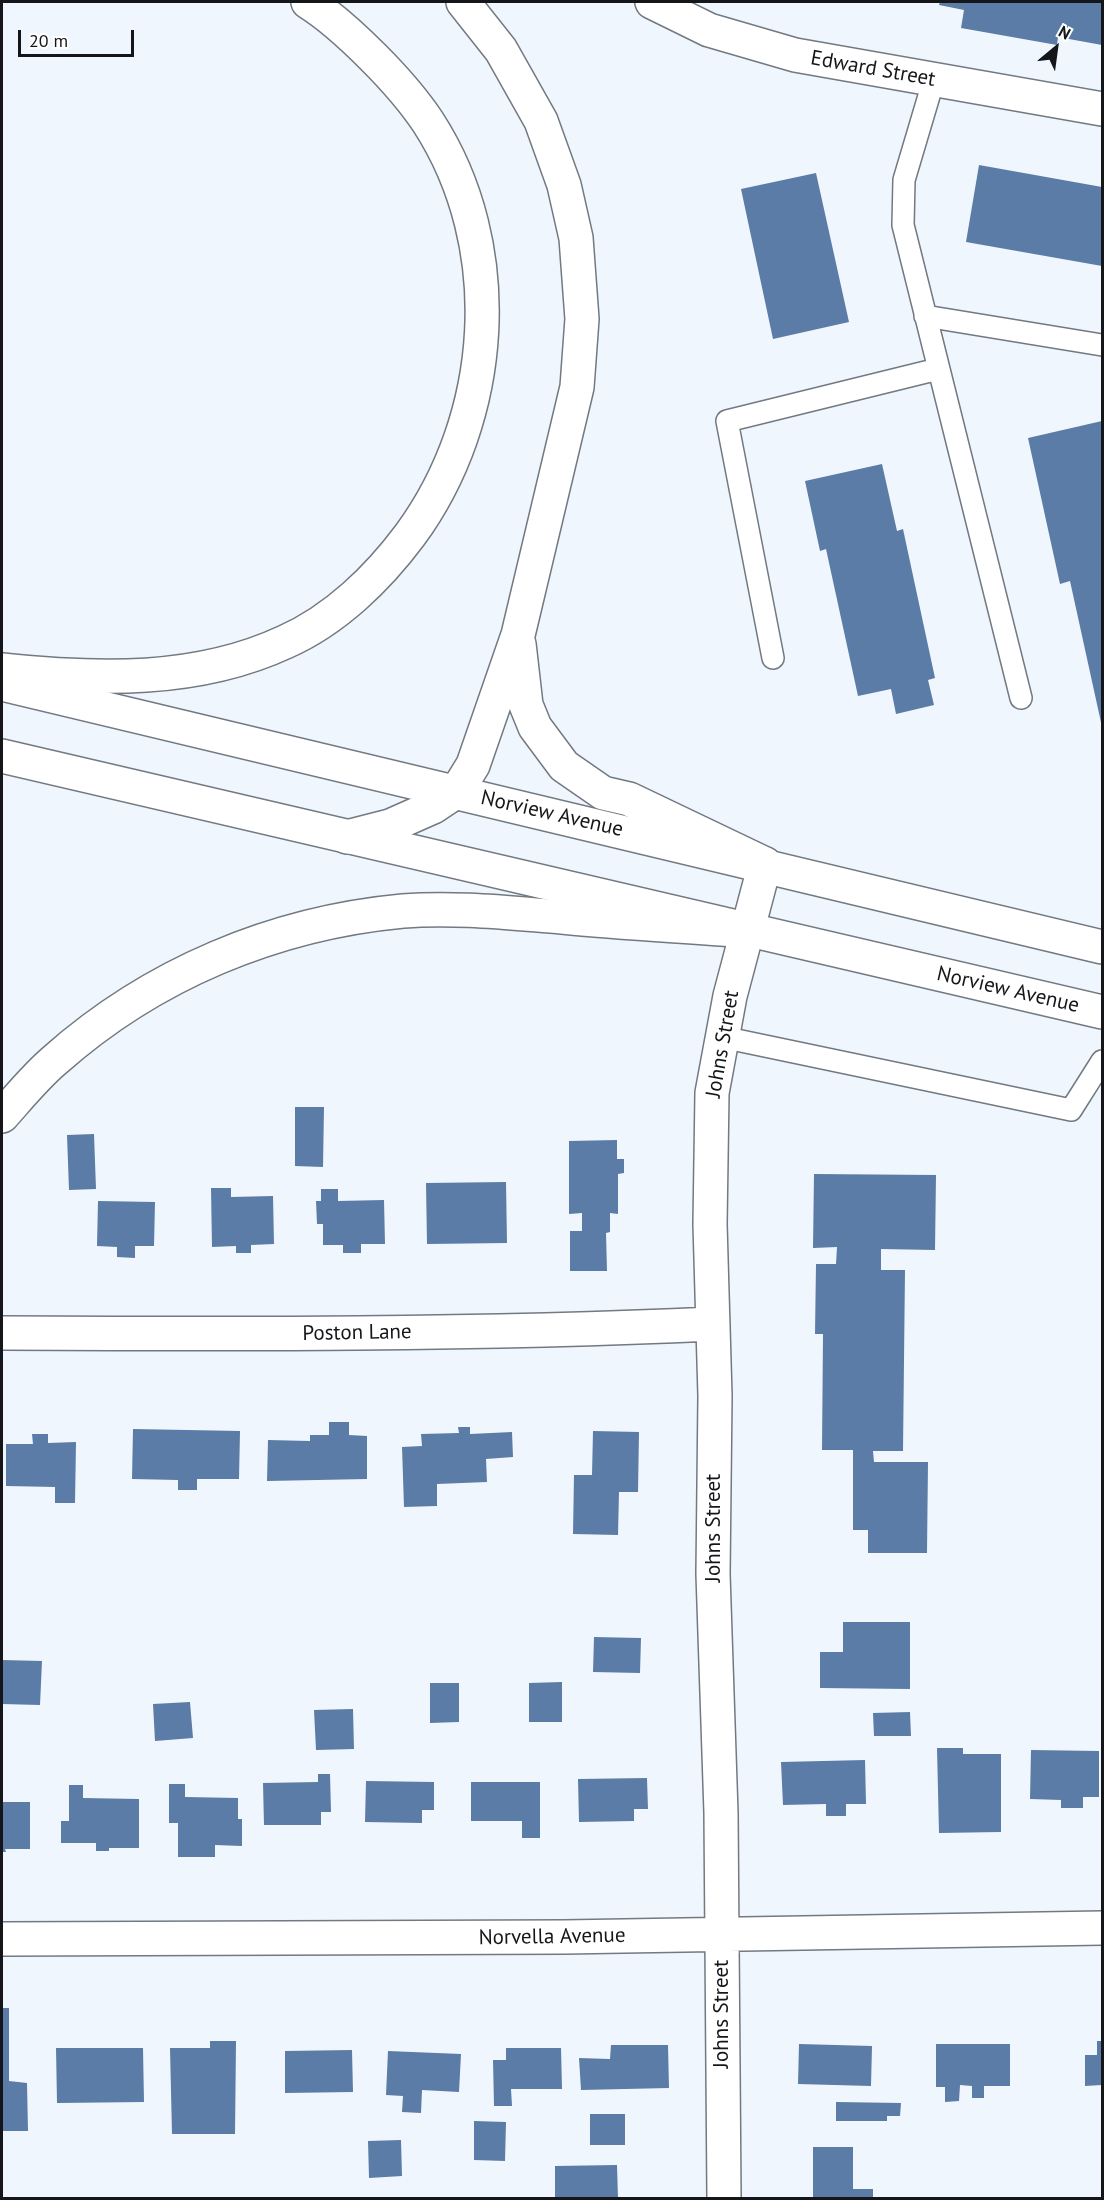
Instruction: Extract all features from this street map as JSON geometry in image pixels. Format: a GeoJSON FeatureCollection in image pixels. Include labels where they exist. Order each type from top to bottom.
{"type":"FeatureCollection","features":[{"type":"Feature","properties":{"kind":"main road"},"geometry":{"type":"LineString","coordinates":[[2,670],[40,674],[133,675],[193,671],[236,662],[287,641],[325,619],[352,597],[394,556],[428,510],[455,458],[473,403],[481,347],[481,289],[474,234],[457,182],[428,123],[397,81],[351,35],[308,2]]}},
{"type":"Feature","properties":{"kind":"main road"},"geometry":{"type":"LineString","coordinates":[[347,837],[390,826],[433,807],[457,791],[473,765],[518,634],[577,387],[582,319],[576,238],[564,185],[541,121],[501,51],[463,2]]}},
{"type":"Feature","properties":{"kind":"main road","name":"Edward Street"},"geometry":{"type":"LineString","coordinates":[[652,2],[709,30],[795,55],[1102,109]]}},
{"type":"Feature","properties":{"kind":"main road"},"geometry":{"type":"LineString","coordinates":[[518,634],[526,705],[542,737],[564,766],[603,793],[629,800],[765,864]]}},
{"type":"Feature","properties":{"kind":"main road","name":"Norview Avenue"},"geometry":{"type":"LineString","coordinates":[[2,684],[765,864],[1102,947]]}},
{"type":"Feature","properties":{"kind":"main road","name":"Norview Avenue"},"geometry":{"type":"LineString","coordinates":[[2,756],[747,931],[1102,1011]]}},
{"type":"Feature","properties":{"kind":"main road","name":"Johns Street"},"geometry":{"type":"LineString","coordinates":[[724,2199],[722,1934],[713,1574],[713,1324],[710,1224],[712,1093],[722,1037],[765,864]]}},
{"type":"Feature","properties":{"kind":"main road"},"geometry":{"type":"LineString","coordinates":[[2,1116],[53,1061],[106,1017],[164,982],[220,956],[292,930],[349,918],[404,911],[450,910],[502,911],[747,931]]}},
{"type":"Feature","properties":{"kind":"main road","name":"Poston Lane"},"geometry":{"type":"LineString","coordinates":[[2,1333],[235,1334],[574,1330],[713,1324]]}},
{"type":"Feature","properties":{"kind":"main road","name":"Norvella Avenue"},"geometry":{"type":"LineString","coordinates":[[2,1939],[564,1937],[1102,1928]]}},
{"type":"Feature","properties":{"kind":"lane"},"geometry":{"type":"LineString","coordinates":[[933,80],[904,180],[903,225],[1021,698]]}},
{"type":"Feature","properties":{"kind":"lane"},"geometry":{"type":"LineString","coordinates":[[925,316],[1102,345]]}},
{"type":"Feature","properties":{"kind":"lane"},"geometry":{"type":"LineString","coordinates":[[773,658],[728,421],[939,369]]}},
{"type":"Feature","properties":{"kind":"lane"},"geometry":{"type":"LineString","coordinates":[[722,1037],[1071,1110],[1102,1061]]}},
{"type":"Feature","properties":{"kind":"building"},"geometry":{"type":"Polygon","coordinates":[[[940,2],[1102,2],[1102,45],[1058,37],[1057,45],[961,28],[964,10],[939,5],[940,2]]]}},
{"type":"Feature","properties":{"kind":"building"},"geometry":{"type":"Polygon","coordinates":[[[979,165],[1102,187],[1102,266],[966,242],[979,165]]]}},
{"type":"Feature","properties":{"kind":"building"},"geometry":{"type":"Polygon","coordinates":[[[816,173],[849,322],[773,339],[741,189],[816,173]]]}},
{"type":"Feature","properties":{"kind":"building"},"geometry":{"type":"Polygon","coordinates":[[[1102,421],[1102,727],[1070,581],[1060,584],[1028,438],[1102,421]]]}},
{"type":"Feature","properties":{"kind":"building"},"geometry":{"type":"Polygon","coordinates":[[[882,464],[897,531],[903,529],[935,678],[928,680],[934,705],[896,714],[891,689],[858,696],[826,549],[820,551],[805,481],[882,464]]]}},
{"type":"Feature","properties":{"kind":"building"},"geometry":{"type":"Polygon","coordinates":[[[295,1107],[324,1107],[323,1167],[295,1166],[295,1107]]]}},
{"type":"Feature","properties":{"kind":"building"},"geometry":{"type":"Polygon","coordinates":[[[94,1134],[96,1189],[69,1190],[67,1135],[94,1134]]]}},
{"type":"Feature","properties":{"kind":"building"},"geometry":{"type":"Polygon","coordinates":[[[617,1140],[617,1159],[624,1159],[624,1173],[618,1174],[618,1214],[610,1213],[610,1232],[606,1233],[607,1271],[570,1271],[570,1231],[582,1231],[582,1213],[569,1214],[569,1141],[617,1140]]]}},
{"type":"Feature","properties":{"kind":"building"},"geometry":{"type":"Polygon","coordinates":[[[814,1174],[936,1175],[935,1250],[881,1249],[881,1270],[905,1270],[903,1451],[873,1451],[874,1462],[928,1462],[927,1553],[868,1553],[868,1530],[853,1530],[853,1450],[822,1450],[823,1334],[815,1334],[816,1264],[836,1264],[837,1247],[813,1248],[814,1174]]]}},
{"type":"Feature","properties":{"kind":"building"},"geometry":{"type":"Polygon","coordinates":[[[506,1182],[507,1243],[427,1244],[426,1183],[506,1182]]]}},
{"type":"Feature","properties":{"kind":"building"},"geometry":{"type":"Polygon","coordinates":[[[211,1188],[231,1188],[231,1197],[273,1196],[274,1244],[251,1245],[251,1253],[236,1253],[236,1246],[212,1247],[211,1188]]]}},
{"type":"Feature","properties":{"kind":"building"},"geometry":{"type":"Polygon","coordinates":[[[321,1189],[338,1189],[338,1201],[384,1200],[385,1244],[361,1244],[361,1253],[343,1253],[343,1245],[323,1245],[323,1224],[317,1224],[316,1201],[321,1201],[321,1189]]]}},
{"type":"Feature","properties":{"kind":"building"},"geometry":{"type":"Polygon","coordinates":[[[98,1201],[155,1202],[154,1246],[135,1246],[135,1258],[117,1257],[117,1247],[97,1246],[98,1201]]]}},
{"type":"Feature","properties":{"kind":"building"},"geometry":{"type":"Polygon","coordinates":[[[329,1422],[349,1422],[349,1435],[367,1436],[367,1479],[267,1481],[268,1440],[310,1441],[310,1435],[329,1435],[329,1422]]]}},
{"type":"Feature","properties":{"kind":"building"},"geometry":{"type":"Polygon","coordinates":[[[458,1427],[470,1427],[470,1434],[512,1432],[513,1457],[486,1459],[487,1482],[437,1484],[437,1506],[404,1507],[402,1447],[422,1446],[421,1434],[459,1433],[458,1427]]]}},
{"type":"Feature","properties":{"kind":"building"},"geometry":{"type":"Polygon","coordinates":[[[133,1429],[240,1431],[239,1479],[197,1479],[197,1490],[178,1490],[178,1480],[132,1479],[133,1429]]]}},
{"type":"Feature","properties":{"kind":"building"},"geometry":{"type":"Polygon","coordinates":[[[593,1431],[639,1432],[638,1492],[619,1492],[618,1535],[573,1534],[574,1475],[592,1475],[593,1431]]]}},
{"type":"Feature","properties":{"kind":"building"},"geometry":{"type":"Polygon","coordinates":[[[32,1434],[48,1434],[48,1443],[76,1442],[75,1503],[55,1503],[55,1487],[6,1486],[6,1444],[33,1444],[32,1434]]]}},
{"type":"Feature","properties":{"kind":"building"},"geometry":{"type":"Polygon","coordinates":[[[843,1622],[910,1622],[910,1689],[820,1688],[820,1652],[843,1652],[843,1622]]]}},
{"type":"Feature","properties":{"kind":"building"},"geometry":{"type":"Polygon","coordinates":[[[594,1637],[641,1638],[640,1673],[593,1672],[594,1637]]]}},
{"type":"Feature","properties":{"kind":"building"},"geometry":{"type":"Polygon","coordinates":[[[2,1660],[42,1661],[40,1705],[2,1704],[2,1660]]]}},
{"type":"Feature","properties":{"kind":"building"},"geometry":{"type":"Polygon","coordinates":[[[562,1682],[562,1722],[529,1722],[529,1683],[562,1682]]]}},
{"type":"Feature","properties":{"kind":"building"},"geometry":{"type":"Polygon","coordinates":[[[430,1683],[459,1683],[459,1722],[430,1723],[430,1683]]]}},
{"type":"Feature","properties":{"kind":"building"},"geometry":{"type":"Polygon","coordinates":[[[190,1702],[193,1738],[155,1741],[153,1704],[190,1702]]]}},
{"type":"Feature","properties":{"kind":"building"},"geometry":{"type":"Polygon","coordinates":[[[353,1709],[354,1749],[316,1750],[314,1710],[353,1709]]]}},
{"type":"Feature","properties":{"kind":"building"},"geometry":{"type":"Polygon","coordinates":[[[910,1712],[911,1736],[874,1736],[873,1713],[910,1712]]]}},
{"type":"Feature","properties":{"kind":"building"},"geometry":{"type":"Polygon","coordinates":[[[937,1748],[963,1748],[963,1754],[1001,1754],[1001,1832],[939,1833],[937,1748]]]}},
{"type":"Feature","properties":{"kind":"building"},"geometry":{"type":"Polygon","coordinates":[[[1031,1750],[1099,1751],[1099,1797],[1083,1797],[1083,1808],[1061,1808],[1061,1800],[1030,1799],[1031,1750]]]}},
{"type":"Feature","properties":{"kind":"building"},"geometry":{"type":"Polygon","coordinates":[[[865,1760],[866,1804],[846,1804],[846,1816],[826,1816],[826,1804],[783,1805],[781,1762],[865,1760]]]}},
{"type":"Feature","properties":{"kind":"building"},"geometry":{"type":"Polygon","coordinates":[[[318,1774],[330,1774],[331,1812],[321,1812],[321,1825],[264,1825],[263,1783],[318,1782],[318,1774]]]}},
{"type":"Feature","properties":{"kind":"building"},"geometry":{"type":"Polygon","coordinates":[[[647,1778],[648,1809],[634,1809],[634,1821],[579,1822],[578,1779],[647,1778]]]}},
{"type":"Feature","properties":{"kind":"building"},"geometry":{"type":"Polygon","coordinates":[[[366,1781],[434,1782],[434,1810],[422,1810],[422,1823],[365,1822],[366,1781]]]}},
{"type":"Feature","properties":{"kind":"building"},"geometry":{"type":"Polygon","coordinates":[[[471,1782],[540,1782],[540,1838],[522,1838],[522,1821],[471,1821],[471,1782]]]}},
{"type":"Feature","properties":{"kind":"building"},"geometry":{"type":"Polygon","coordinates":[[[169,1784],[185,1784],[185,1797],[238,1798],[238,1819],[242,1819],[242,1846],[215,1845],[215,1857],[178,1857],[178,1823],[169,1823],[169,1784]]]}},
{"type":"Feature","properties":{"kind":"building"},"geometry":{"type":"Polygon","coordinates":[[[69,1785],[83,1785],[83,1798],[139,1799],[139,1848],[109,1848],[109,1851],[96,1851],[96,1843],[61,1843],[61,1821],[69,1821],[69,1785]]]}},
{"type":"Feature","properties":{"kind":"building"},"geometry":{"type":"Polygon","coordinates":[[[2,1802],[30,1802],[30,1849],[5,1849],[6,1852],[2,1852],[2,1802]]]}},
{"type":"Feature","properties":{"kind":"building"},"geometry":{"type":"Polygon","coordinates":[[[2,2008],[9,2008],[9,2081],[27,2083],[28,2131],[2,2131],[2,2008]]]}},
{"type":"Feature","properties":{"kind":"building"},"geometry":{"type":"Polygon","coordinates":[[[210,2041],[236,2041],[235,2134],[172,2134],[170,2048],[210,2048],[210,2041]]]}},
{"type":"Feature","properties":{"kind":"building"},"geometry":{"type":"Polygon","coordinates":[[[1097,2041],[1102,2041],[1102,2085],[1085,2086],[1085,2055],[1097,2055],[1097,2041]]]}},
{"type":"Feature","properties":{"kind":"building"},"geometry":{"type":"Polygon","coordinates":[[[799,2044],[872,2046],[871,2086],[798,2084],[799,2044]]]}},
{"type":"Feature","properties":{"kind":"building"},"geometry":{"type":"Polygon","coordinates":[[[936,2044],[1010,2044],[1010,2086],[984,2086],[984,2098],[972,2098],[972,2086],[960,2085],[959,2101],[945,2102],[945,2087],[936,2087],[936,2044]]]}},
{"type":"Feature","properties":{"kind":"building"},"geometry":{"type":"Polygon","coordinates":[[[611,2045],[668,2045],[669,2088],[581,2090],[579,2058],[610,2059],[611,2045]]]}},
{"type":"Feature","properties":{"kind":"building"},"geometry":{"type":"Polygon","coordinates":[[[56,2048],[143,2048],[144,2102],[57,2103],[56,2048]]]}},
{"type":"Feature","properties":{"kind":"building"},"geometry":{"type":"Polygon","coordinates":[[[506,2048],[561,2048],[562,2089],[511,2089],[512,2106],[494,2106],[493,2060],[506,2060],[506,2048]]]}},
{"type":"Feature","properties":{"kind":"building"},"geometry":{"type":"Polygon","coordinates":[[[352,2050],[353,2092],[285,2093],[285,2051],[352,2050]]]}},
{"type":"Feature","properties":{"kind":"building"},"geometry":{"type":"Polygon","coordinates":[[[388,2051],[461,2054],[459,2092],[422,2090],[421,2113],[402,2112],[403,2096],[386,2095],[388,2051]]]}},
{"type":"Feature","properties":{"kind":"building"},"geometry":{"type":"Polygon","coordinates":[[[836,2102],[901,2103],[900,2116],[887,2116],[887,2121],[836,2121],[836,2102]]]}},
{"type":"Feature","properties":{"kind":"building"},"geometry":{"type":"Polygon","coordinates":[[[590,2114],[625,2114],[625,2145],[590,2145],[590,2114]]]}},
{"type":"Feature","properties":{"kind":"building"},"geometry":{"type":"Polygon","coordinates":[[[474,2121],[506,2122],[505,2161],[474,2160],[474,2121]]]}},
{"type":"Feature","properties":{"kind":"building"},"geometry":{"type":"Polygon","coordinates":[[[401,2140],[402,2176],[369,2178],[368,2141],[401,2140]]]}},
{"type":"Feature","properties":{"kind":"building"},"geometry":{"type":"Polygon","coordinates":[[[813,2147],[853,2147],[853,2189],[873,2189],[873,2198],[813,2198],[813,2147]]]}},
{"type":"Feature","properties":{"kind":"building"},"geometry":{"type":"Polygon","coordinates":[[[617,2165],[618,2198],[555,2198],[555,2166],[617,2165]]]}}]}
